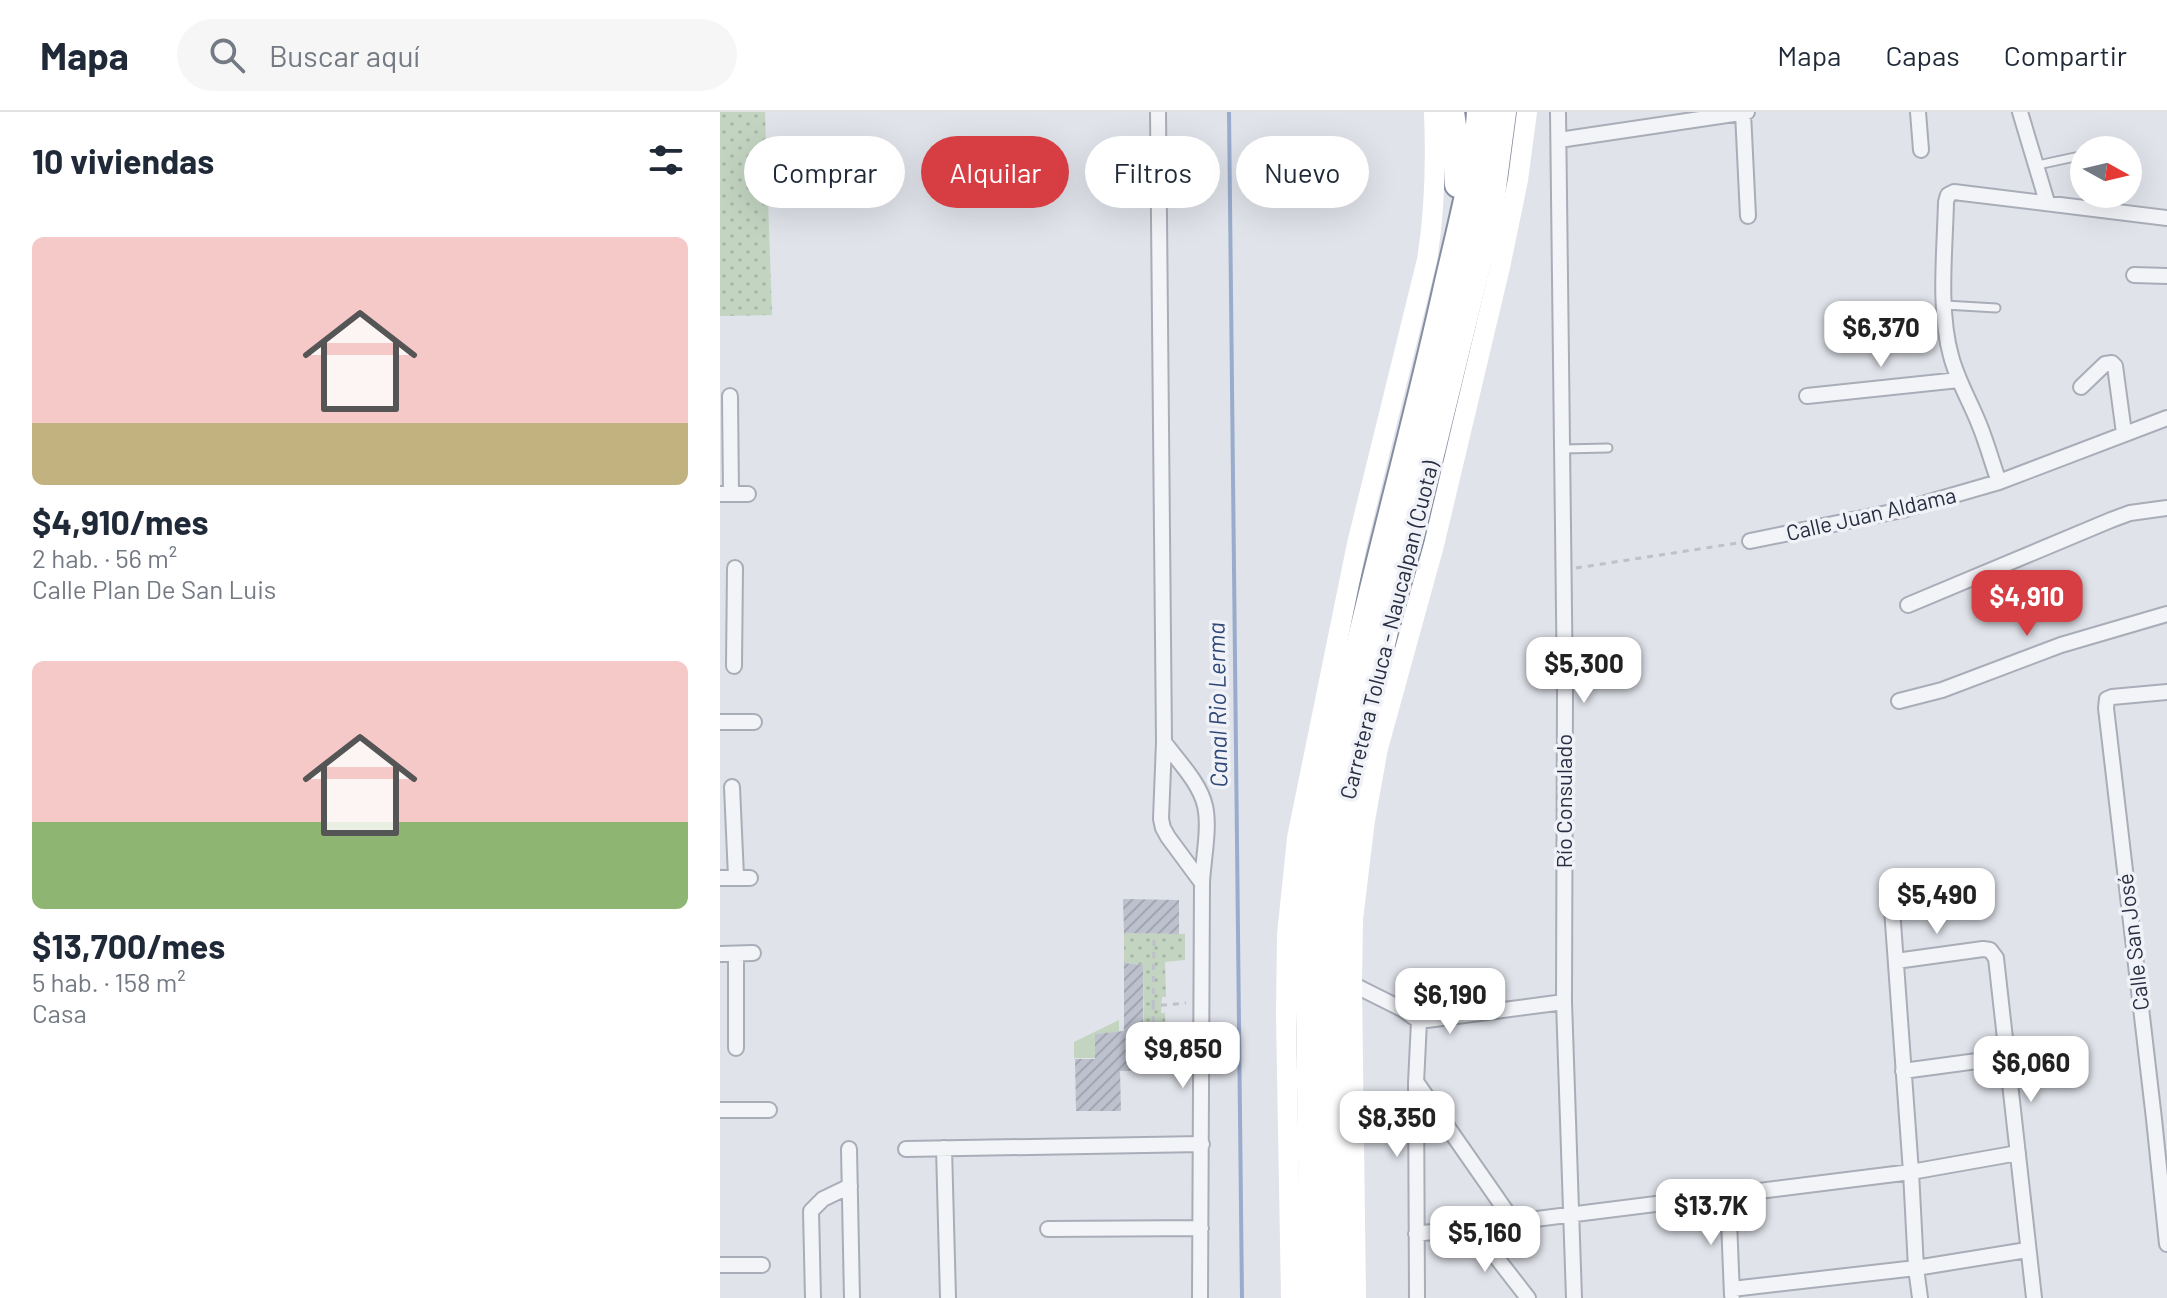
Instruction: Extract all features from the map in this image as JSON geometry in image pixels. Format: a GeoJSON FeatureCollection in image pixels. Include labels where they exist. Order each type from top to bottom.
{"type":"FeatureCollection","features":[{"type":"Feature","properties":{"kind":"highway"},"geometry":{"type":"LineString","coordinates":[[1451,112],[1460,222]]}},
{"type":"Feature","properties":{"kind":"highway","name":"Carretera Toluca - Naucalpan (Cuota)"},"geometry":{"type":"LineString","coordinates":[[1313,1298],[1307,979],[1314,872],[1324,800],[1470,186],[1480,112]]}},
{"type":"Feature","properties":{"kind":"highway","name":"Carretera Toluca - Naucalpan (Cuota)"},"geometry":{"type":"LineString","coordinates":[[1334,1298],[1330,992],[1339,850],[1358,740],[1479,257],[1495,181],[1503,112]]}},
{"type":"Feature","properties":{"kind":"highway"},"geometry":{"type":"LineString","coordinates":[[1479,257],[1501,211],[1516,112]]}},
{"type":"Feature","properties":{"kind":"street"},"geometry":{"type":"LineString","coordinates":[[1158,112],[1164,742],[1161,819],[1168,837],[1202,883]]}},
{"type":"Feature","properties":{"kind":"street"},"geometry":{"type":"LineString","coordinates":[[1291,1298],[1287,935],[1297,838],[1357,544],[1427,260],[1433,223],[1434,112]]}},
{"type":"Feature","properties":{"kind":"street"},"geometry":{"type":"LineString","coordinates":[[1356,1298],[1353,919],[1365,820],[1378,748],[1434,545],[1500,267],[1518,180],[1527,112]]}},
{"type":"Feature","properties":{"kind":"street","name":"Río Consulado"},"geometry":{"type":"LineString","coordinates":[[1558,112],[1564,569],[1564,1002],[1574,1298]]}},
{"type":"Feature","properties":{"kind":"street"},"geometry":{"type":"LineString","coordinates":[[1559,140],[1745,112],[1748,216]]}},
{"type":"Feature","properties":{"kind":"street"},"geometry":{"type":"LineString","coordinates":[[1918,112],[1921,150]]}},
{"type":"Feature","properties":{"kind":"street"},"geometry":{"type":"LineString","coordinates":[[2020,112],[2047,202]]}},
{"type":"Feature","properties":{"kind":"street"},"geometry":{"type":"LineString","coordinates":[[1999,482],[1980,425],[1959,380],[1947,335],[1948,195],[1954,192],[2167,218]]}},
{"type":"Feature","properties":{"kind":"street"},"geometry":{"type":"LineString","coordinates":[[2134,275],[2167,276]]}},
{"type":"Feature","properties":{"kind":"street"},"geometry":{"type":"LineString","coordinates":[[2081,387],[2105,364],[2115,366],[2124,433]]}},
{"type":"Feature","properties":{"kind":"street"},"geometry":{"type":"LineString","coordinates":[[1807,396],[1959,380]]}},
{"type":"Feature","properties":{"kind":"street"},"geometry":{"type":"LineString","coordinates":[[730,396],[725,417],[726,494],[748,494]]}},
{"type":"Feature","properties":{"kind":"street","name":"Calle Juan Aldama"},"geometry":{"type":"LineString","coordinates":[[1750,541],[1902,510],[1999,482],[2167,418]]}},
{"type":"Feature","properties":{"kind":"street"},"geometry":{"type":"LineString","coordinates":[[1908,605],[2111,520],[2130,513],[2167,508]]}},
{"type":"Feature","properties":{"kind":"street"},"geometry":{"type":"LineString","coordinates":[[734,666],[727,645],[735,568]]}},
{"type":"Feature","properties":{"kind":"street"},"geometry":{"type":"LineString","coordinates":[[1899,701],[1942,690],[2061,645],[2167,614]]}},
{"type":"Feature","properties":{"kind":"street","name":"Calle San José"},"geometry":{"type":"LineString","coordinates":[[2167,692],[2112,697],[2106,703],[2161,1119],[2167,1244]]}},
{"type":"Feature","properties":{"kind":"street"},"geometry":{"type":"LineString","coordinates":[[720,722],[754,722]]}},
{"type":"Feature","properties":{"kind":"street"},"geometry":{"type":"LineString","coordinates":[[1164,742],[1199,791],[1206,818],[1202,883],[1200,1298]]}},
{"type":"Feature","properties":{"kind":"street"},"geometry":{"type":"LineString","coordinates":[[720,878],[743,878],[728,797]]}},
{"type":"Feature","properties":{"kind":"street"},"geometry":{"type":"LineString","coordinates":[[1891,895],[1920,1298]]}},
{"type":"Feature","properties":{"kind":"street"},"geometry":{"type":"LineString","coordinates":[[1896,961],[1983,949],[1994,953],[2034,1298]]}},
{"type":"Feature","properties":{"kind":"street"},"geometry":{"type":"LineString","coordinates":[[720,954],[753,953]]}},
{"type":"Feature","properties":{"kind":"street"},"geometry":{"type":"LineString","coordinates":[[720,1033],[737,1041],[736,954]]}},
{"type":"Feature","properties":{"kind":"street"},"geometry":{"type":"LineString","coordinates":[[1352,984],[1419,1021],[1564,1002]]}},
{"type":"Feature","properties":{"kind":"street"},"geometry":{"type":"LineString","coordinates":[[1417,1298],[1416,1083],[1419,1021]]}},
{"type":"Feature","properties":{"kind":"street"},"geometry":{"type":"LineString","coordinates":[[1903,1071],[2007,1057]]}},
{"type":"Feature","properties":{"kind":"street"},"geometry":{"type":"LineString","coordinates":[[1416,1083],[1513,1221]]}},
{"type":"Feature","properties":{"kind":"street"},"geometry":{"type":"LineString","coordinates":[[720,1110],[769,1110]]}},
{"type":"Feature","properties":{"kind":"street"},"geometry":{"type":"LineString","coordinates":[[906,1149],[1202,1144]]}},
{"type":"Feature","properties":{"kind":"street"},"geometry":{"type":"LineString","coordinates":[[944,1148],[948,1298]]}},
{"type":"Feature","properties":{"kind":"street"},"geometry":{"type":"LineString","coordinates":[[849,1149],[852,1298]]}},
{"type":"Feature","properties":{"kind":"street"},"geometry":{"type":"LineString","coordinates":[[1416,1234],[1911,1172],[2018,1153]]}},
{"type":"Feature","properties":{"kind":"street"},"geometry":{"type":"LineString","coordinates":[[813,1298],[811,1211],[823,1199],[850,1186]]}},
{"type":"Feature","properties":{"kind":"street"},"geometry":{"type":"LineString","coordinates":[[1728,1196],[1732,1294],[2027,1250]]}},
{"type":"Feature","properties":{"kind":"street"},"geometry":{"type":"LineString","coordinates":[[1472,1226],[1528,1298]]}},
{"type":"Feature","properties":{"kind":"street"},"geometry":{"type":"LineString","coordinates":[[1048,1229],[1201,1228]]}},
{"type":"Feature","properties":{"kind":"street"},"geometry":{"type":"LineString","coordinates":[[720,1265],[762,1265]]}},
{"type":"Feature","properties":{"kind":"lane"},"geometry":{"type":"LineString","coordinates":[[2038,165],[2070,158]]}},
{"type":"Feature","properties":{"kind":"lane"},"geometry":{"type":"LineString","coordinates":[[1945,305],[1996,308]]}},
{"type":"Feature","properties":{"kind":"lane"},"geometry":{"type":"LineString","coordinates":[[1563,449],[1608,448]]}},
{"type":"Feature","properties":{"kind":"path"},"geometry":{"type":"LineString","coordinates":[[1564,569],[1750,541]]}},
{"type":"Feature","properties":{"kind":"path"},"geometry":{"type":"LineString","coordinates":[[1154,937],[1154,1046]]}},
{"type":"Feature","properties":{"kind":"path"},"geometry":{"type":"LineString","coordinates":[[1153,1006],[1202,1001]]}},
{"type":"Feature","properties":{"kind":"green space"},"geometry":{"type":"Polygon","coordinates":[[[720,112],[765,112],[766,136],[744,136],[744,208],[768,208],[772,315],[720,316],[720,112]]]}},
{"type":"Feature","properties":{"kind":"green space"},"geometry":{"type":"Polygon","coordinates":[[[1124,933],[1185,934],[1185,960],[1165,962],[1166,997],[1162,997],[1161,1013],[1165,1013],[1166,1053],[1144,1054],[1143,965],[1124,963],[1124,933]]]}},
{"type":"Feature","properties":{"kind":"green space"},"geometry":{"type":"Polygon","coordinates":[[[1119,1020],[1119,1032],[1095,1034],[1095,1058],[1074,1058],[1074,1042],[1119,1020]]]}},
{"type":"Feature","properties":{"kind":"building"},"geometry":{"type":"Polygon","coordinates":[[[1123,899],[1179,900],[1179,934],[1124,933],[1123,899]]]}},
{"type":"Feature","properties":{"kind":"building"},"geometry":{"type":"Polygon","coordinates":[[[1124,963],[1143,965],[1143,1054],[1158,1054],[1158,1070],[1120,1071],[1121,1111],[1076,1111],[1075,1059],[1095,1059],[1095,1034],[1124,1031],[1124,963]]]}},
{"type":"Feature","properties":{"kind":"waterway","name":"Canal Rio Lerma"},"geometry":{"type":"LineString","coordinates":[[1229,112],[1242,1298]]}}]}
